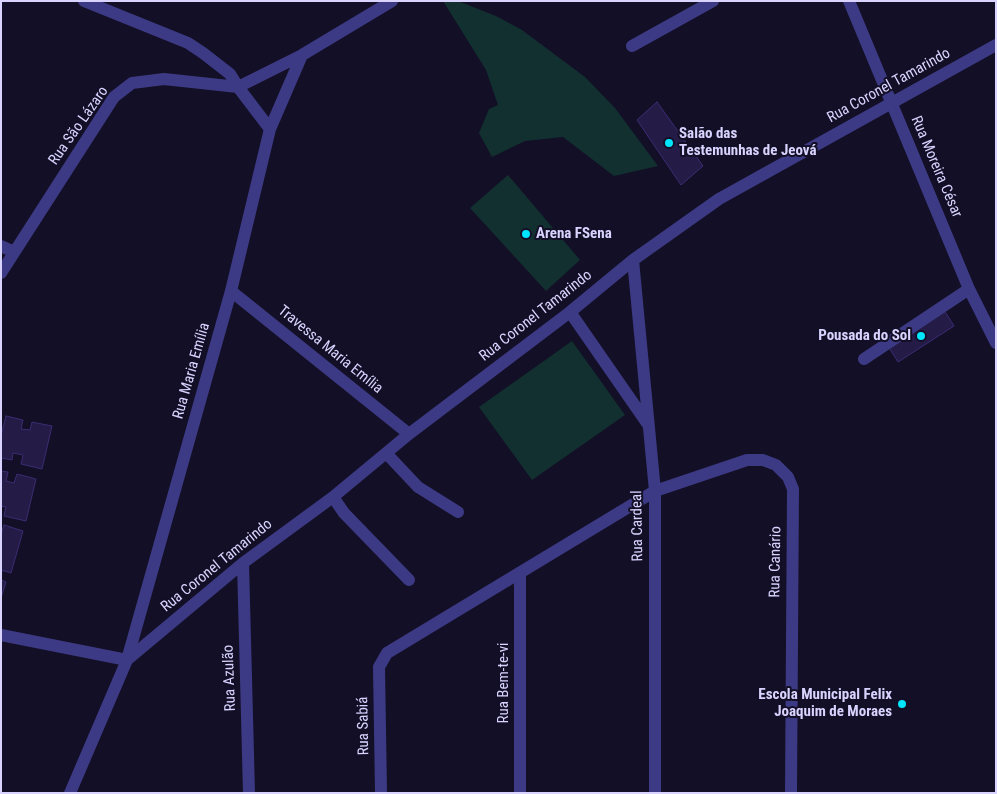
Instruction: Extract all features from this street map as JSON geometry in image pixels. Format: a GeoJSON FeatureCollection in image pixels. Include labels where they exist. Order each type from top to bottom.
{"type":"FeatureCollection","features":[{"type":"Feature","properties":{"kind":"street"},"geometry":{"type":"LineString","coordinates":[[84,1],[188,43],[203,52],[230,74],[270,129]]}},
{"type":"Feature","properties":{"kind":"street"},"geometry":{"type":"LineString","coordinates":[[238,87],[302,55],[392,1]]}},
{"type":"Feature","properties":{"kind":"street"},"geometry":{"type":"LineString","coordinates":[[632,46],[713,1]]}},
{"type":"Feature","properties":{"kind":"street","name":"Rua Moreira César"},"geometry":{"type":"LineString","coordinates":[[849,1],[969,288],[996,344]]}},
{"type":"Feature","properties":{"kind":"street","name":"Rua Coronel Tamarindo"},"geometry":{"type":"LineString","coordinates":[[128,660],[243,562],[333,497],[409,434],[570,312],[633,260],[719,199],[996,45]]}},
{"type":"Feature","properties":{"kind":"street","name":"Rua Maria Emília"},"geometry":{"type":"LineString","coordinates":[[70,793],[128,660],[231,292],[270,129],[302,55]]}},
{"type":"Feature","properties":{"kind":"street","name":"Rua São Lázaro"},"geometry":{"type":"LineString","coordinates":[[1,273],[114,97],[132,83],[164,79],[238,87]]}},
{"type":"Feature","properties":{"kind":"street"},"geometry":{"type":"LineString","coordinates":[[1,246],[14,252]]}},
{"type":"Feature","properties":{"kind":"street","name":"Rua Cardeal"},"geometry":{"type":"LineString","coordinates":[[633,260],[654,491],[655,793]]}},
{"type":"Feature","properties":{"kind":"street"},"geometry":{"type":"LineString","coordinates":[[864,359],[969,288]]}},
{"type":"Feature","properties":{"kind":"street","name":"Travessa Maria Emília"},"geometry":{"type":"LineString","coordinates":[[231,292],[409,434]]}},
{"type":"Feature","properties":{"kind":"street"},"geometry":{"type":"LineString","coordinates":[[570,312],[648,423]]}},
{"type":"Feature","properties":{"kind":"street"},"geometry":{"type":"LineString","coordinates":[[386,453],[418,487],[458,512]]}},
{"type":"Feature","properties":{"kind":"street","name":"Rua Canário"},"geometry":{"type":"LineString","coordinates":[[382,659],[387,653],[654,491],[747,460],[763,460],[776,465],[788,477],[793,489],[791,793]]}},
{"type":"Feature","properties":{"kind":"street"},"geometry":{"type":"LineString","coordinates":[[333,497],[344,513],[409,580]]}},
{"type":"Feature","properties":{"kind":"street","name":"Rua Azulão"},"geometry":{"type":"LineString","coordinates":[[243,562],[249,793]]}},
{"type":"Feature","properties":{"kind":"street","name":"Rua Bem-te-vi"},"geometry":{"type":"LineString","coordinates":[[520,573],[520,793]]}},
{"type":"Feature","properties":{"kind":"street"},"geometry":{"type":"LineString","coordinates":[[1,635],[128,660]]}},
{"type":"Feature","properties":{"kind":"street","name":"Rua Sabiá"},"geometry":{"type":"LineString","coordinates":[[381,793],[379,667],[382,659]]}},
{"type":"Feature","properties":{"kind":"green space"},"geometry":{"type":"Polygon","coordinates":[[[443,1],[458,1],[496,16],[522,30],[585,77],[615,108],[658,166],[614,176],[563,137],[525,141],[492,157],[479,133],[489,109],[498,105],[486,70],[443,1]]]}},
{"type":"Feature","properties":{"kind":"green space","name":"Arena FSena"},"geometry":{"type":"Polygon","coordinates":[[[508,175],[580,260],[546,291],[470,208],[508,175]]]}},
{"type":"Feature","properties":{"kind":"green space"},"geometry":{"type":"Polygon","coordinates":[[[572,341],[625,415],[532,480],[479,407],[572,341]]]}},
{"type":"Feature","properties":{"kind":"building","name":"Salão das Testemunhas de Jeová"},"geometry":{"type":"Polygon","coordinates":[[[657,102],[703,166],[681,185],[637,120],[657,102]]]}},
{"type":"Feature","properties":{"kind":"building","name":"Pousada do Sol"},"geometry":{"type":"Polygon","coordinates":[[[944,310],[954,326],[898,362],[888,346],[944,310]]]}},
{"type":"Feature","properties":{"kind":"building"},"geometry":{"type":"Polygon","coordinates":[[[6,416],[23,420],[21,429],[30,430],[32,422],[52,426],[42,469],[21,464],[23,455],[13,453],[12,460],[1,458],[1,436],[6,416]]]}},
{"type":"Feature","properties":{"kind":"building"},"geometry":{"type":"Polygon","coordinates":[[[1,471],[8,472],[6,481],[14,483],[17,474],[36,479],[26,521],[4,516],[6,507],[1,506],[1,471]]]}},
{"type":"Feature","properties":{"kind":"building"},"geometry":{"type":"Polygon","coordinates":[[[4,525],[23,531],[11,573],[1,570],[1,534],[4,525]]]}},
{"type":"Feature","properties":{"kind":"building"},"geometry":{"type":"Polygon","coordinates":[[[1,580],[6,582],[1,598],[1,580]]]}},
{"type":"Feature","properties":{"kind":"place","name":"Salão das Testemunhas de Jeová"},"geometry":{"type":"Point","coordinates":[669,143]}},
{"type":"Feature","properties":{"kind":"place","name":"Arena FSena"},"geometry":{"type":"Point","coordinates":[526,234]}},
{"type":"Feature","properties":{"kind":"place","name":"Pousada do Sol"},"geometry":{"type":"Point","coordinates":[921,336]}},
{"type":"Feature","properties":{"kind":"place","name":"Escola Municipal Felix Joaquim de Moraes"},"geometry":{"type":"Point","coordinates":[902,704]}}]}
